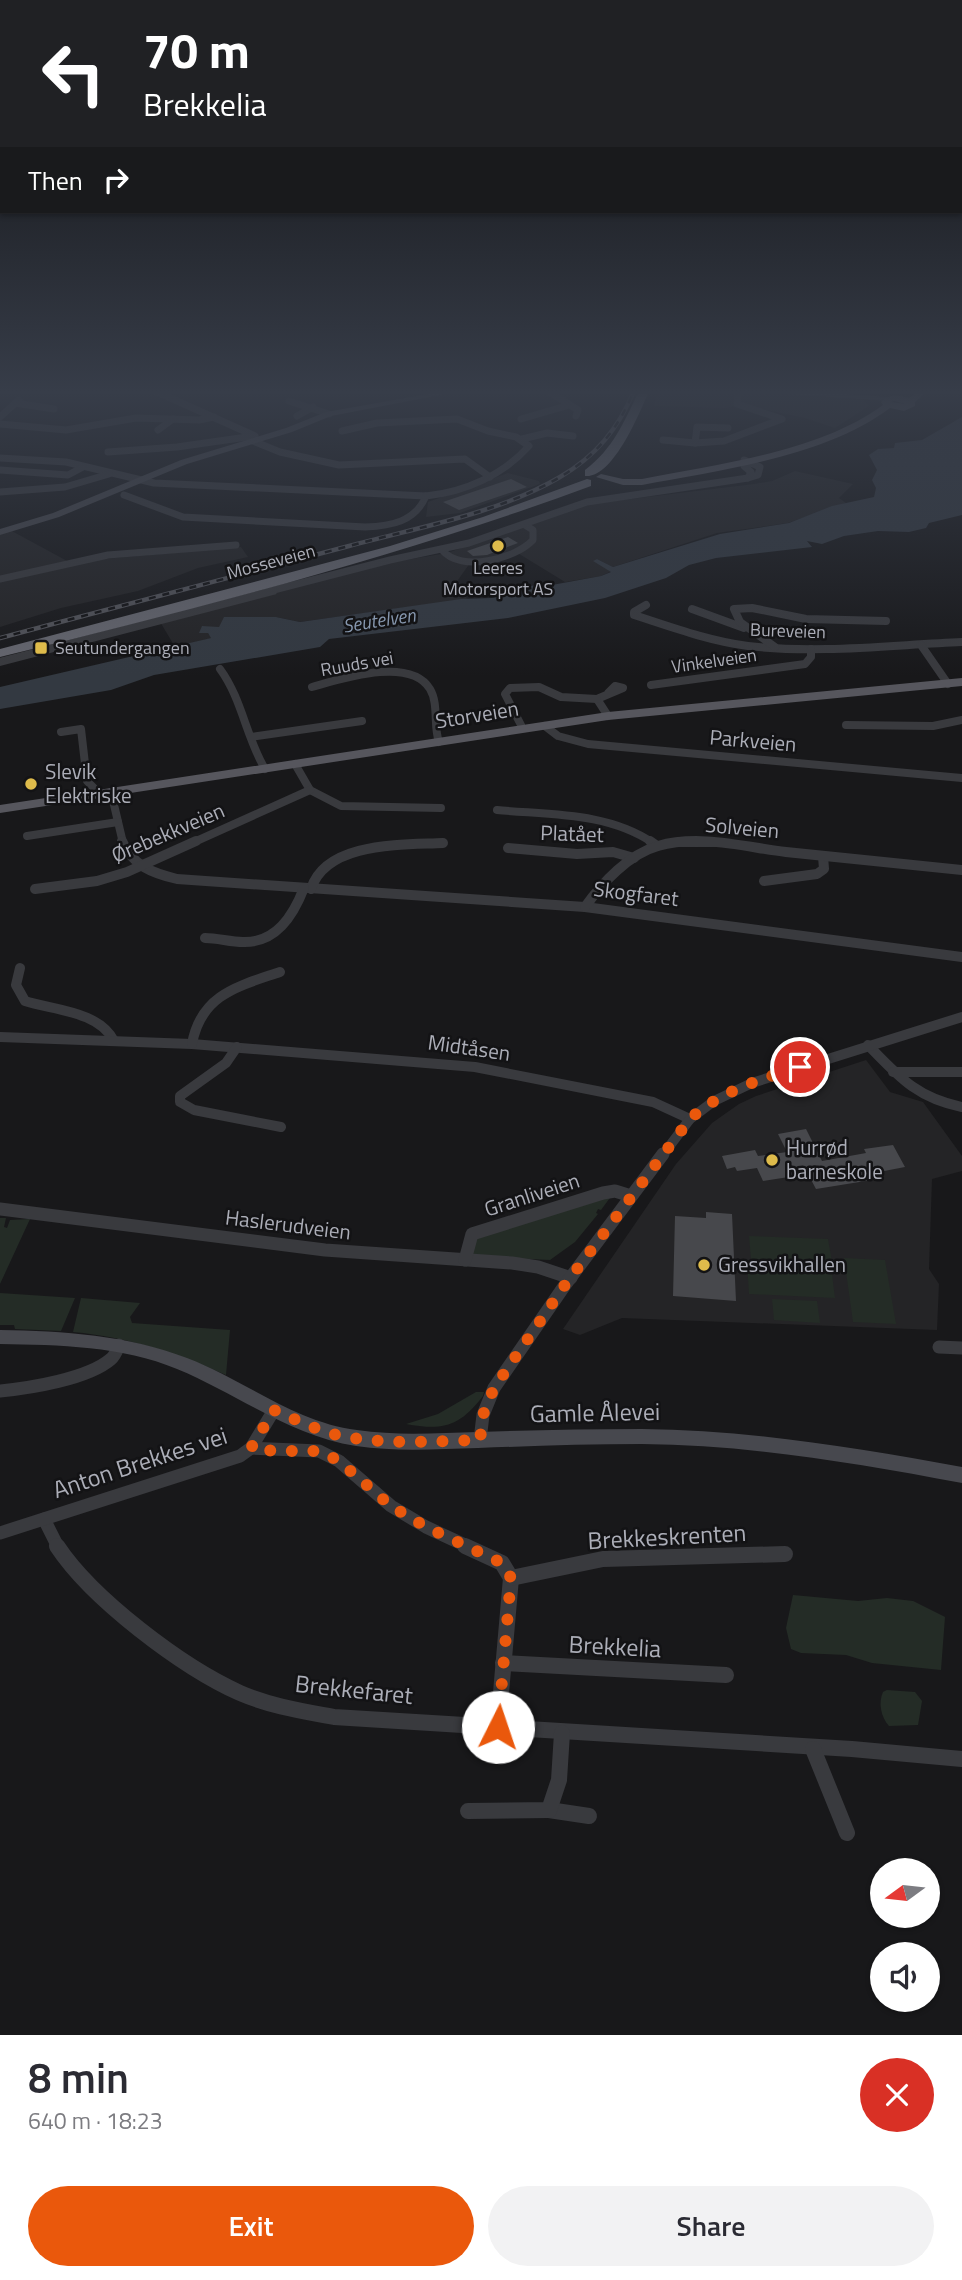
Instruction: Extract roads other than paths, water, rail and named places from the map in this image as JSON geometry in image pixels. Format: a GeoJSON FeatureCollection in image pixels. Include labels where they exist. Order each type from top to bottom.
{"type":"FeatureCollection","features":[{"type":"Feature","properties":{"kind":"highway","name":"Mosseveien"},"geometry":{"type":"LineString","coordinates":[[0,650],[395,550],[487,520],[572,486]]}},
{"type":"Feature","properties":{"kind":"main road","name":"Storveien"},"geometry":{"type":"LineString","coordinates":[[0,809],[260,765],[295,764],[608,716],[962,682]]}},
{"type":"Feature","properties":{"kind":"street"},"geometry":{"type":"LineString","coordinates":[[0,492],[68,486]]}},
{"type":"Feature","properties":{"kind":"street"},"geometry":{"type":"LineString","coordinates":[[0,532],[56,515],[124,486]]}},
{"type":"Feature","properties":{"kind":"street"},"geometry":{"type":"LineString","coordinates":[[232,486],[426,496],[446,494],[467,486]]}},
{"type":"Feature","properties":{"kind":"street"},"geometry":{"type":"LineString","coordinates":[[0,662],[421,553],[442,550],[525,525],[587,502],[695,486]]}},
{"type":"Feature","properties":{"kind":"street"},"geometry":{"type":"LineString","coordinates":[[124,495],[183,517],[365,527],[389,525],[410,519],[420,509],[426,496]]}},
{"type":"Feature","properties":{"kind":"street"},"geometry":{"type":"LineString","coordinates":[[442,550],[450,559],[460,561],[512,554],[527,548],[533,540],[533,530],[525,525]]}},
{"type":"Feature","properties":{"kind":"street"},"geometry":{"type":"LineString","coordinates":[[0,579],[108,555],[236,545]]}},
{"type":"Feature","properties":{"kind":"street","name":"Bureveien"},"geometry":{"type":"LineString","coordinates":[[646,604],[634,612],[634,615],[733,644],[811,649],[962,642]]}},
{"type":"Feature","properties":{"kind":"street"},"geometry":{"type":"LineString","coordinates":[[747,628],[734,614],[734,609],[752,608],[806,619],[886,621]]}},
{"type":"Feature","properties":{"kind":"street"},"geometry":{"type":"LineString","coordinates":[[692,609],[765,636],[775,647]]}},
{"type":"Feature","properties":{"kind":"street"},"geometry":{"type":"LineString","coordinates":[[921,645],[948,684]]}},
{"type":"Feature","properties":{"kind":"street","name":"Vinkelveien"},"geometry":{"type":"LineString","coordinates":[[651,685],[805,664],[811,657],[811,649]]}},
{"type":"Feature","properties":{"kind":"street"},"geometry":{"type":"LineString","coordinates":[[220,669],[233,687],[260,765]]}},
{"type":"Feature","properties":{"kind":"street","name":"Ruuds vei"},"geometry":{"type":"LineString","coordinates":[[312,687],[351,677],[406,671],[426,684],[431,691],[434,729],[439,742]]}},
{"type":"Feature","properties":{"kind":"street"},"geometry":{"type":"LineString","coordinates":[[521,725],[505,694],[510,688],[540,687],[561,697],[597,699],[608,693]]}},
{"type":"Feature","properties":{"kind":"street"},"geometry":{"type":"LineString","coordinates":[[597,699],[608,716]]}},
{"type":"Feature","properties":{"kind":"street"},"geometry":{"type":"LineString","coordinates":[[846,724],[936,727],[962,720]]}},
{"type":"Feature","properties":{"kind":"street"},"geometry":{"type":"LineString","coordinates":[[251,737],[362,721]]}},
{"type":"Feature","properties":{"kind":"street","name":"Parkveien"},"geometry":{"type":"LineString","coordinates":[[545,726],[558,736],[588,744],[962,778]]}},
{"type":"Feature","properties":{"kind":"street"},"geometry":{"type":"LineString","coordinates":[[61,732],[81,729],[87,781],[80,790],[88,796]]}},
{"type":"Feature","properties":{"kind":"street"},"geometry":{"type":"LineString","coordinates":[[295,764],[310,790],[347,807],[441,808]]}},
{"type":"Feature","properties":{"kind":"street","name":"Ørebekkveien"},"geometry":{"type":"LineString","coordinates":[[35,889],[97,881],[139,867],[310,790]]}},
{"type":"Feature","properties":{"kind":"street"},"geometry":{"type":"LineString","coordinates":[[111,792],[129,858],[139,867]]}},
{"type":"Feature","properties":{"kind":"street"},"geometry":{"type":"LineString","coordinates":[[497,810],[585,819],[636,832],[657,846]]}},
{"type":"Feature","properties":{"kind":"street"},"geometry":{"type":"LineString","coordinates":[[27,836],[118,822]]}},
{"type":"Feature","properties":{"kind":"street"},"geometry":{"type":"LineString","coordinates":[[205,938],[248,942],[273,934],[291,916],[313,880],[341,857],[358,848],[443,843]]}},
{"type":"Feature","properties":{"kind":"street","name":"Solveien"},"geometry":{"type":"LineString","coordinates":[[585,907],[634,858],[657,846],[697,843],[962,870]]}},
{"type":"Feature","properties":{"kind":"street","name":"Platået"},"geometry":{"type":"LineString","coordinates":[[508,848],[564,853],[613,852],[634,858]]}},
{"type":"Feature","properties":{"kind":"street"},"geometry":{"type":"LineString","coordinates":[[764,881],[817,874],[824,869],[823,856]]}},
{"type":"Feature","properties":{"kind":"street","name":"Skogfaret"},"geometry":{"type":"LineString","coordinates":[[139,867],[177,878],[585,907],[962,957]]}},
{"type":"Feature","properties":{"kind":"street"},"geometry":{"type":"LineString","coordinates":[[20,968],[16,975],[17,984],[19,995],[25,1001],[90,1019],[111,1033],[114,1041]]}},
{"type":"Feature","properties":{"kind":"street"},"geometry":{"type":"LineString","coordinates":[[192,1044],[198,1021],[215,1003],[238,985],[281,972]]}},
{"type":"Feature","properties":{"kind":"street"},"geometry":{"type":"LineString","coordinates":[[480,1440],[483,1415],[494,1388],[571,1278],[690,1119],[714,1101],[752,1083],[962,1017]]}},
{"type":"Feature","properties":{"kind":"street","name":"Midtåsen"},"geometry":{"type":"LineString","coordinates":[[0,1037],[192,1044],[475,1067],[653,1101],[690,1119]]}},
{"type":"Feature","properties":{"kind":"street"},"geometry":{"type":"LineString","coordinates":[[868,1045],[893,1072],[922,1097],[962,1107]]}},
{"type":"Feature","properties":{"kind":"street"},"geometry":{"type":"LineString","coordinates":[[237,1047],[223,1067],[185,1091],[180,1096],[180,1102],[194,1110],[281,1127]]}},
{"type":"Feature","properties":{"kind":"street"},"geometry":{"type":"LineString","coordinates":[[893,1072],[962,1072]]}},
{"type":"Feature","properties":{"kind":"street","name":"Granliveien"},"geometry":{"type":"LineString","coordinates":[[465,1260],[472,1234],[603,1192],[615,1191],[631,1196]]}},
{"type":"Feature","properties":{"kind":"street","name":"Haslerudveien"},"geometry":{"type":"LineString","coordinates":[[0,1209],[325,1250],[538,1267],[571,1278]]}},
{"type":"Feature","properties":{"kind":"street","name":"Gamle Ålevei"},"geometry":{"type":"LineString","coordinates":[[0,1337],[55,1338],[119,1345],[182,1364],[274,1410],[329,1433],[357,1438],[410,1441],[604,1436],[725,1440],[819,1450],[962,1475]]}},
{"type":"Feature","properties":{"kind":"street"},"geometry":{"type":"LineString","coordinates":[[0,1391],[31,1386],[98,1367],[114,1357],[119,1345]]}},
{"type":"Feature","properties":{"kind":"street"},"geometry":{"type":"LineString","coordinates":[[939,1347],[962,1348]]}},
{"type":"Feature","properties":{"kind":"street","name":"Anton Brekkes vei"},"geometry":{"type":"LineString","coordinates":[[0,1533],[240,1456],[251,1448],[274,1410]]}},
{"type":"Feature","properties":{"kind":"street"},"geometry":{"type":"LineString","coordinates":[[251,1448],[320,1451],[339,1461],[391,1506],[426,1527],[502,1563],[511,1578],[498,1727]]}},
{"type":"Feature","properties":{"kind":"street","name":"Brekkefaret"},"geometry":{"type":"LineString","coordinates":[[44,1519],[50,1536],[64,1556],[112,1602],[184,1660],[238,1692],[275,1706],[334,1717],[962,1759]]}},
{"type":"Feature","properties":{"kind":"street","name":"Brekkeskrenten"},"geometry":{"type":"LineString","coordinates":[[511,1578],[603,1559],[785,1554]]}},
{"type":"Feature","properties":{"kind":"street","name":"Brekkelia"},"geometry":{"type":"LineString","coordinates":[[503,1663],[726,1675]]}},
{"type":"Feature","properties":{"kind":"street"},"geometry":{"type":"LineString","coordinates":[[550,1810],[559,1780],[562,1733]]}},
{"type":"Feature","properties":{"kind":"street"},"geometry":{"type":"LineString","coordinates":[[813,1749],[847,1833]]}},
{"type":"Feature","properties":{"kind":"street"},"geometry":{"type":"LineString","coordinates":[[468,1811],[550,1810],[589,1816]]}},
{"type":"Feature","properties":{"kind":"water","name":"Seutelven"},"geometry":{"type":"Polygon","coordinates":[[[875,486],[962,486],[962,515],[929,523],[926,528],[909,532],[878,531],[844,536],[822,544],[807,541],[812,547],[716,558],[689,565],[666,578],[605,598],[508,618],[329,639],[320,647],[154,675],[111,690],[0,709],[0,687],[211,638],[208,633],[199,633],[202,626],[219,627],[224,617],[276,617],[300,622],[461,599],[491,598],[532,589],[530,586],[541,587],[611,572],[593,561],[597,559],[613,567],[720,534],[789,523],[832,506],[874,497],[875,486]]]}},
{"type":"Feature","properties":{"kind":"railway"},"geometry":{"type":"LineString","coordinates":[[0,638],[430,526],[510,501],[543,486]]}},
{"type":"Feature","properties":{"kind":"place","name":"Leeres Motorsport AS"},"geometry":{"type":"Point","coordinates":[498,546]}},
{"type":"Feature","properties":{"kind":"place","name":"Seutundergangen"},"geometry":{"type":"Point","coordinates":[41,648]}},
{"type":"Feature","properties":{"kind":"place","name":"Slevik Elektriske"},"geometry":{"type":"Point","coordinates":[31,784]}},
{"type":"Feature","properties":{"kind":"place","name":"Hurrød barneskole"},"geometry":{"type":"Point","coordinates":[772,1160]}},
{"type":"Feature","properties":{"kind":"place","name":"Gressvikhallen"},"geometry":{"type":"Point","coordinates":[704,1265]}}]}
